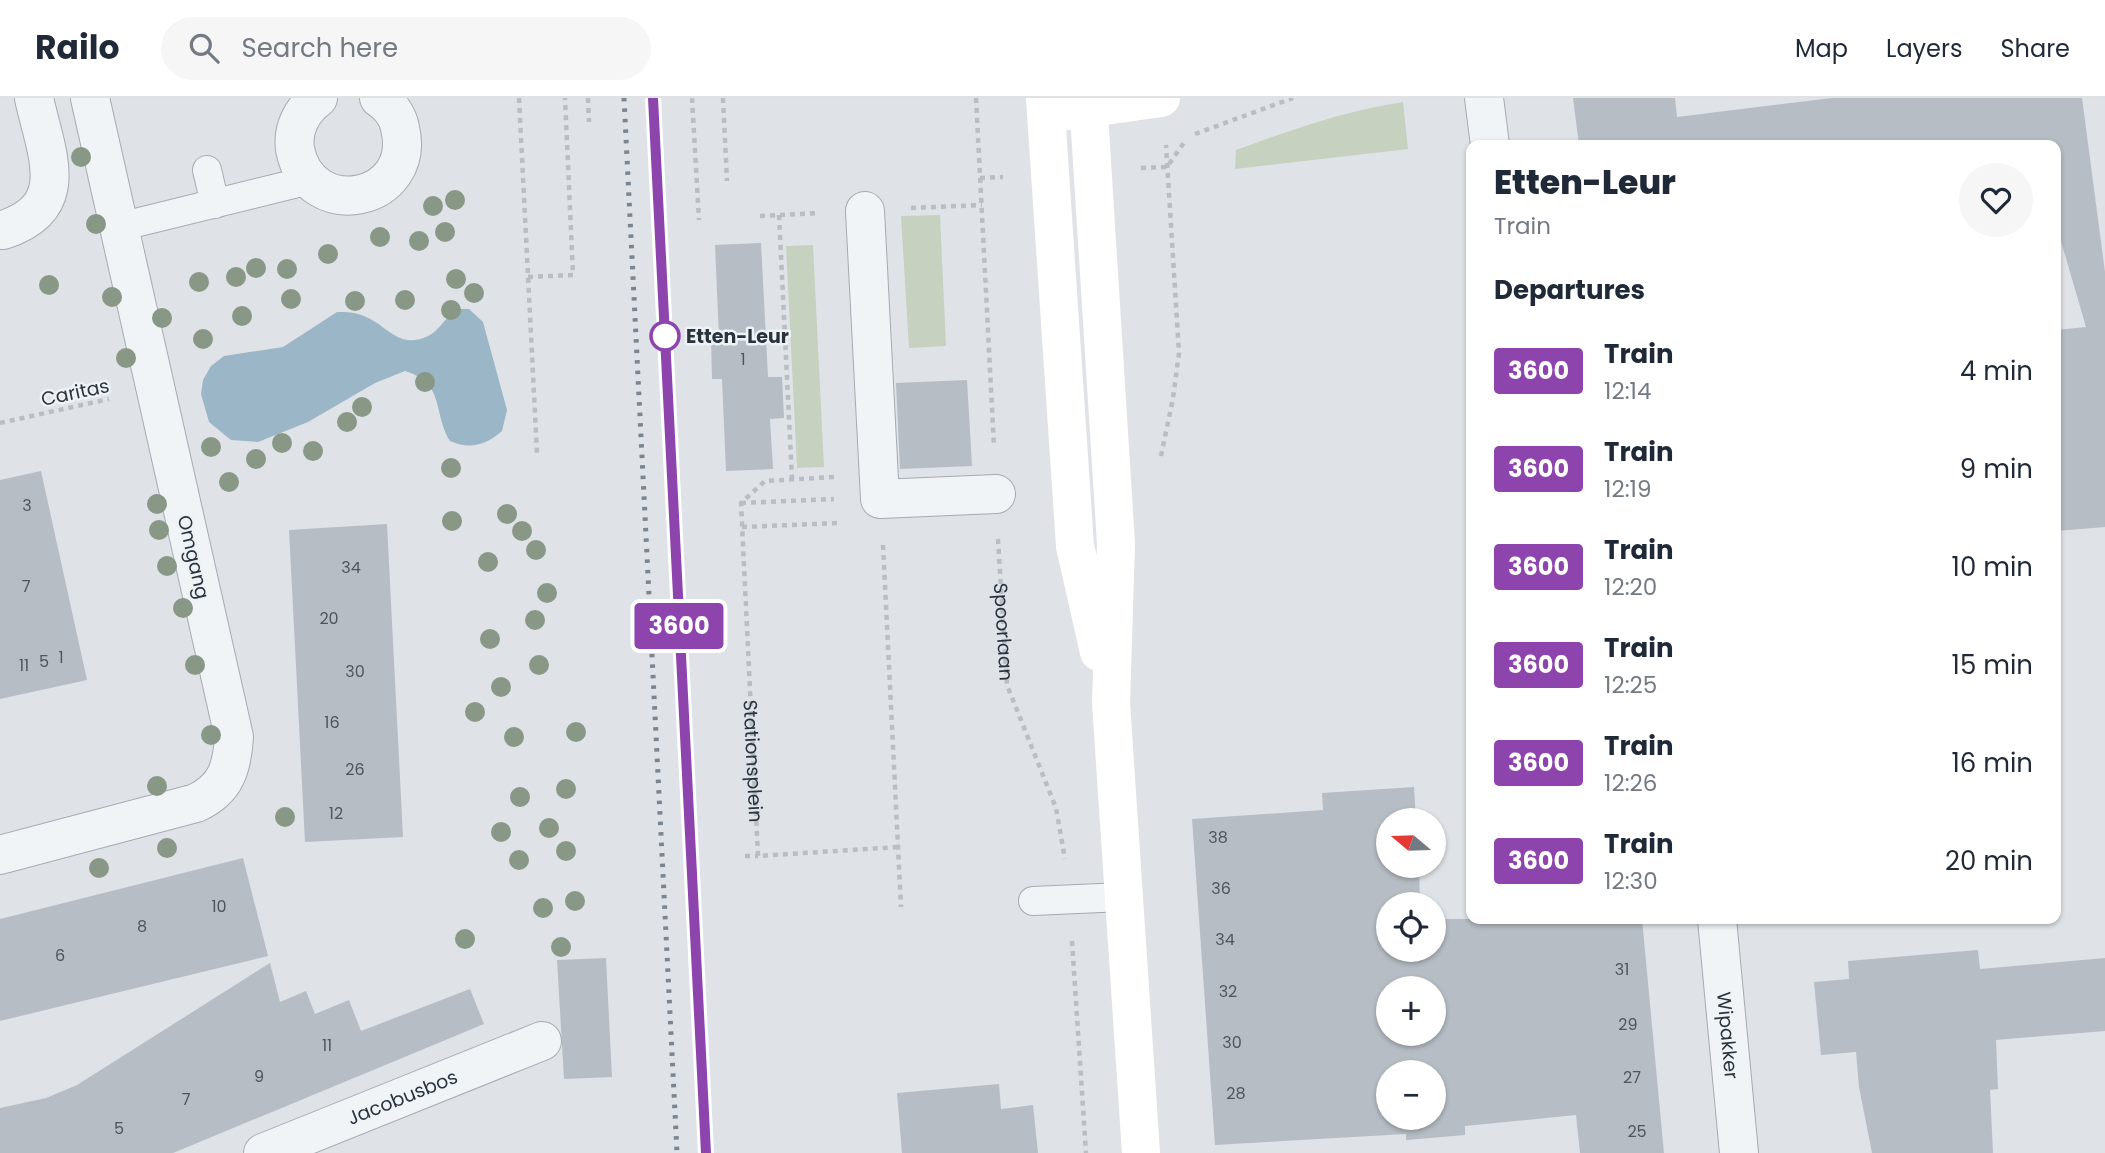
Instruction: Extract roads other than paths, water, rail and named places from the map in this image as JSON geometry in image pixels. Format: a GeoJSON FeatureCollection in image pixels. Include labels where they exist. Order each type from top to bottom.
{"type":"FeatureCollection","features":[{"type":"Feature","properties":{"kind":"street"},"geometry":{"type":"LineString","coordinates":[[3,230],[32,218],[44,204],[49,187],[49,171],[34,98]]}},
{"type":"Feature","properties":{"kind":"street","name":"Omgang"},"geometry":{"type":"LineString","coordinates":[[0,855],[196,803],[213,795],[226,780],[234,737],[90,98]]}},
{"type":"Feature","properties":{"kind":"street"},"geometry":{"type":"LineString","coordinates":[[318,98],[309,104],[298,122],[294,143],[298,163],[310,180],[327,193],[348,197],[370,192],[388,180],[400,162],[404,141],[398,119],[379,98]]}},
{"type":"Feature","properties":{"kind":"street"},"geometry":{"type":"LineString","coordinates":[[1111,703],[1075,546],[1045,105],[1161,98]]}},
{"type":"Feature","properties":{"kind":"street"},"geometry":{"type":"LineString","coordinates":[[1485,98],[1489,140]]}},
{"type":"Feature","properties":{"kind":"street"},"geometry":{"type":"LineString","coordinates":[[1088,104],[1116,544],[1111,703],[1141,1153]]}},
{"type":"Feature","properties":{"kind":"street"},"geometry":{"type":"LineString","coordinates":[[847,212],[869,506],[996,494]]}},
{"type":"Feature","properties":{"kind":"street","name":"Wipakker"},"geometry":{"type":"LineString","coordinates":[[1717,924],[1739,1153]]}},
{"type":"Feature","properties":{"kind":"street","name":"Jacobusbos"},"geometry":{"type":"LineString","coordinates":[[263,1153],[542,1041]]}},
{"type":"Feature","properties":{"kind":"lane"},"geometry":{"type":"LineString","coordinates":[[207,170],[215,204]]}},
{"type":"Feature","properties":{"kind":"lane"},"geometry":{"type":"LineString","coordinates":[[119,227],[310,180]]}},
{"type":"Feature","properties":{"kind":"lane"},"geometry":{"type":"LineString","coordinates":[[1033,901],[1123,897]]}},
{"type":"Feature","properties":{"kind":"water"},"geometry":{"type":"Polygon","coordinates":[[[459,309],[469,309],[483,322],[507,410],[502,431],[484,443],[464,445],[450,441],[433,391],[427,383],[405,371],[375,383],[308,422],[258,442],[231,440],[209,422],[201,394],[203,380],[211,366],[224,356],[283,347],[337,312],[361,315],[400,338],[416,340],[431,334],[459,309]]]}},
{"type":"Feature","properties":{"kind":"railway"},"geometry":{"type":"LineString","coordinates":[[624,98],[677,1153]]}},
{"type":"Feature","properties":{"kind":"railway"},"geometry":{"type":"LineString","coordinates":[[654,98],[706,1153]]}},
{"type":"Feature","properties":{"kind":"train","name":"3600"},"geometry":{"type":"LineString","coordinates":[[653,98],[706,1153]]}},
{"type":"Feature","properties":{"kind":"place","name":"Etten-Leur"},"geometry":{"type":"Point","coordinates":[665,336]}}]}
